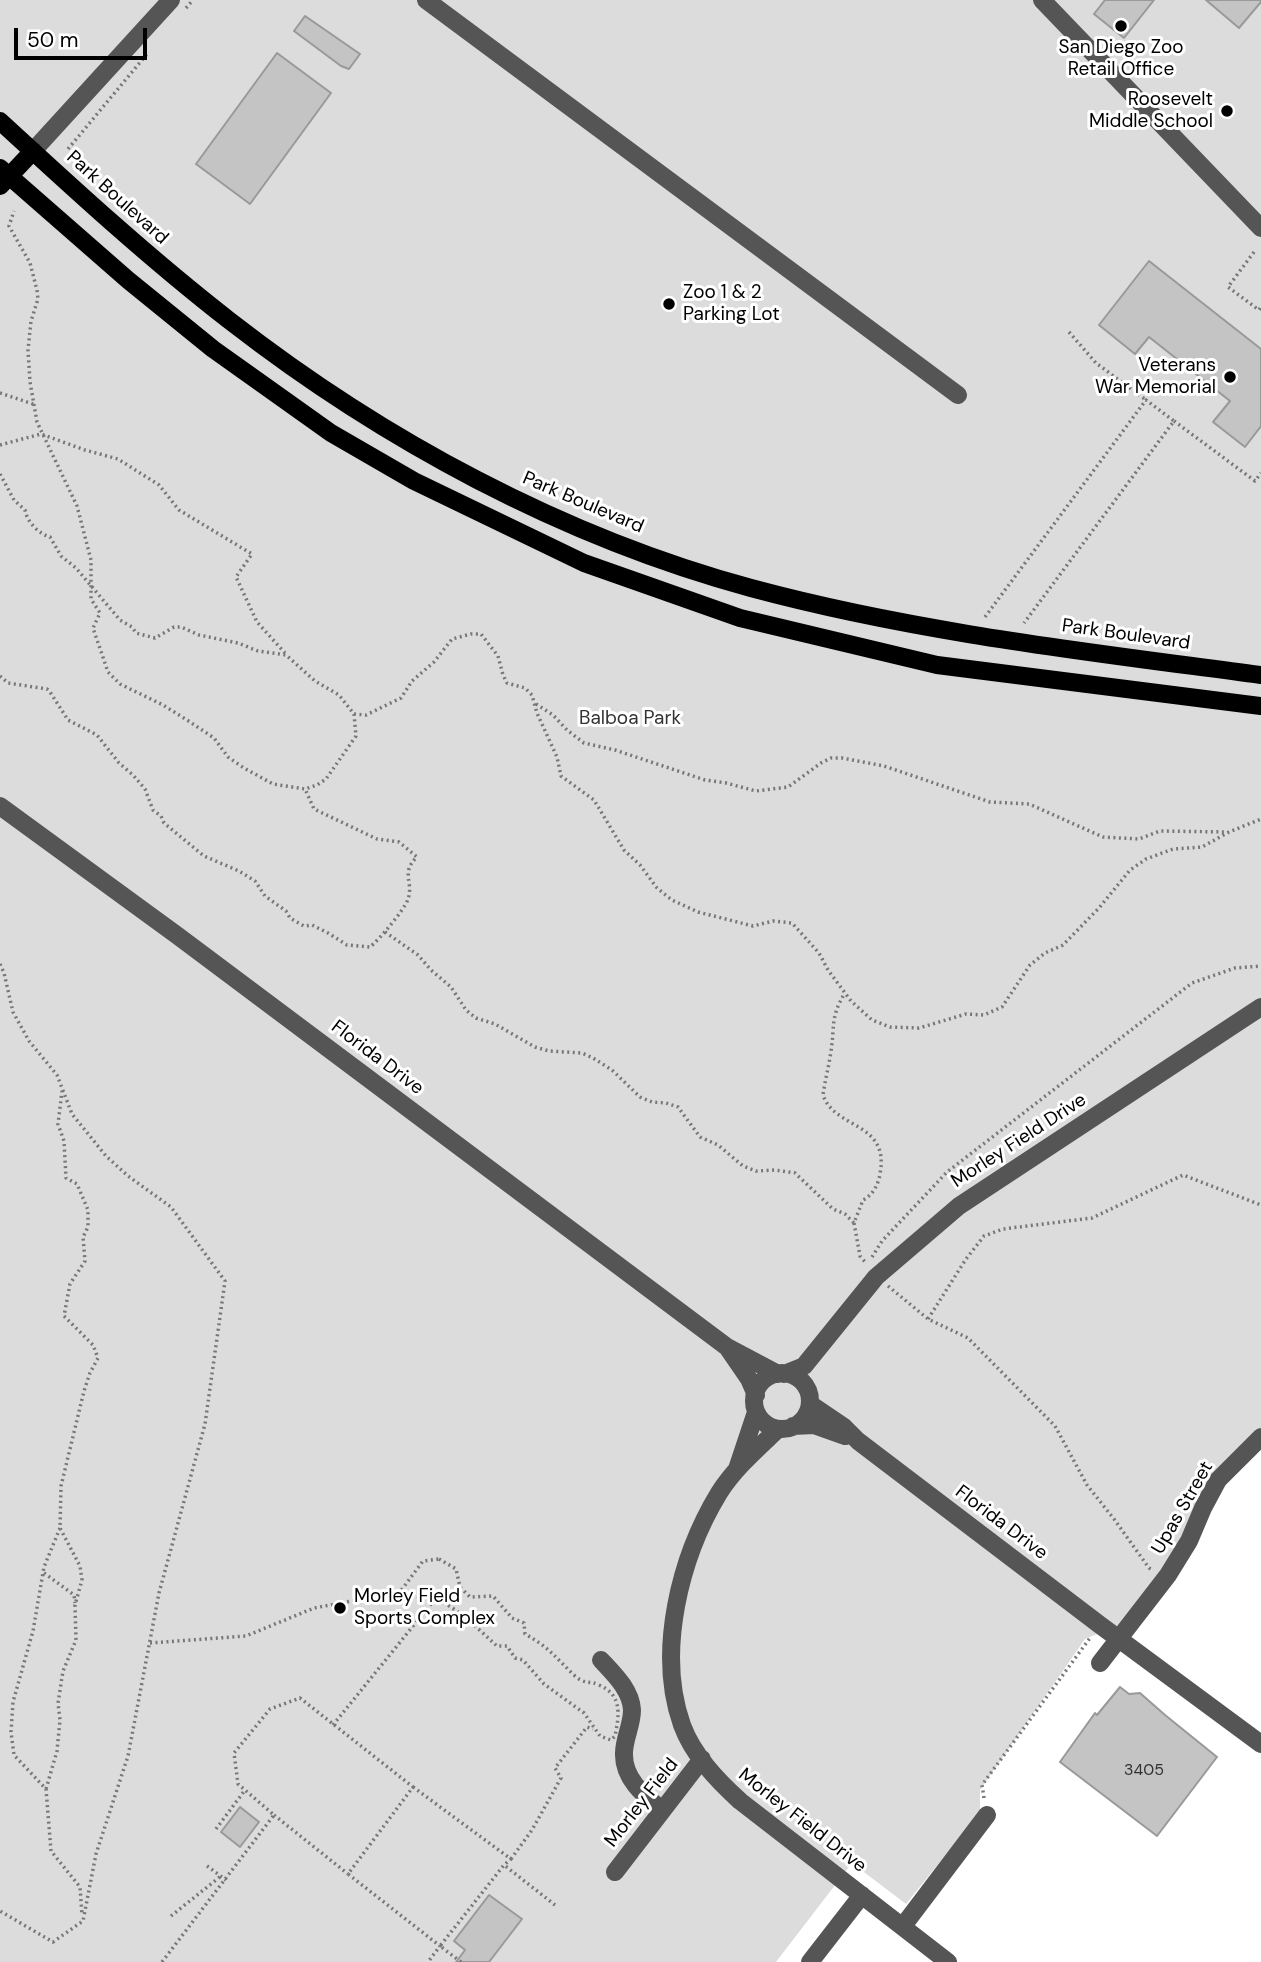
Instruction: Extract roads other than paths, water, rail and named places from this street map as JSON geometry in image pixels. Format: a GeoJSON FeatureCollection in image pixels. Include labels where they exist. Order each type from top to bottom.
{"type":"FeatureCollection","features":[{"type":"Feature","properties":{"kind":"main road","name":"Park Boulevard"},"geometry":{"type":"LineString","coordinates":[[0,121],[151,257],[232,323],[341,400],[435,456],[590,533],[748,587],[855,614],[943,631],[1261,674]]}},
{"type":"Feature","properties":{"kind":"main road"},"geometry":{"type":"LineString","coordinates":[[33,151],[3,177],[191,332],[331,433],[414,481],[584,563],[740,618],[937,665],[1261,706]]}},
{"type":"Feature","properties":{"kind":"street"},"geometry":{"type":"LineString","coordinates":[[426,0],[958,395]]}},
{"type":"Feature","properties":{"kind":"street"},"geometry":{"type":"LineString","coordinates":[[1042,0],[1261,228]]}},
{"type":"Feature","properties":{"kind":"street"},"geometry":{"type":"LineString","coordinates":[[33,151],[178,5]]}},
{"type":"Feature","properties":{"kind":"street","name":"Florida Drive"},"geometry":{"type":"LineString","coordinates":[[0,806],[458,1144],[727,1347],[781,1374]]}},
{"type":"Feature","properties":{"kind":"street","name":"Morley Field Drive"},"geometry":{"type":"LineString","coordinates":[[781,1374],[804,1366],[826,1340],[872,1271],[959,1206],[1261,1007]]}},
{"type":"Feature","properties":{"kind":"street","name":"Morley Field Drive"},"geometry":{"type":"LineString","coordinates":[[809,1397],[826,1340]]}},
{"type":"Feature","properties":{"kind":"street","name":"Florida Drive"},"geometry":{"type":"LineString","coordinates":[[727,1347],[749,1379],[756,1404]]}},
{"type":"Feature","properties":{"kind":"street"},"geometry":{"type":"LineString","coordinates":[[791,1374],[802,1382],[809,1397],[801,1421],[785,1428],[760,1420],[756,1404],[767,1377],[791,1374]]}},
{"type":"Feature","properties":{"kind":"street","name":"Florida Drive"},"geometry":{"type":"LineString","coordinates":[[809,1397],[858,1441],[1261,1744]]}},
{"type":"Feature","properties":{"kind":"street","name":"Morley Field Drive"},"geometry":{"type":"LineString","coordinates":[[737,1469],[756,1404]]}},
{"type":"Feature","properties":{"kind":"street","name":"Florida Drive"},"geometry":{"type":"LineString","coordinates":[[785,1428],[814,1425],[858,1441]]}},
{"type":"Feature","properties":{"kind":"street","name":"Morley Field Drive"},"geometry":{"type":"LineString","coordinates":[[785,1428],[737,1469],[719,1493],[689,1554],[674,1617],[672,1652],[682,1726],[715,1778],[740,1801],[948,1962]]}},
{"type":"Feature","properties":{"kind":"street","name":"Upas Street"},"geometry":{"type":"LineString","coordinates":[[1100,1663],[1168,1575],[1189,1541],[1218,1480],[1261,1437]]}},
{"type":"Feature","properties":{"kind":"street"},"geometry":{"type":"LineString","coordinates":[[601,1660],[619,1679],[632,1710],[624,1754],[626,1768],[641,1792],[662,1810]]}},
{"type":"Feature","properties":{"kind":"street","name":"Morley Field"},"geometry":{"type":"LineString","coordinates":[[615,1872],[702,1759]]}},
{"type":"Feature","properties":{"kind":"street"},"geometry":{"type":"LineString","coordinates":[[903,1926],[987,1815]]}},
{"type":"Feature","properties":{"kind":"street"},"geometry":{"type":"LineString","coordinates":[[810,1962],[862,1895]]}},
{"type":"Feature","properties":{"kind":"place","name":"San Diego Zoo Retail Office"},"geometry":{"type":"Point","coordinates":[1121,26]}},
{"type":"Feature","properties":{"kind":"place","name":"Roosevelt Middle School"},"geometry":{"type":"Point","coordinates":[1227,111]}},
{"type":"Feature","properties":{"kind":"place","name":"Zoo 1 & 2 Parking Lot"},"geometry":{"type":"Point","coordinates":[669,304]}},
{"type":"Feature","properties":{"kind":"place","name":"Veterans War Memorial"},"geometry":{"type":"Point","coordinates":[1230,377]}},
{"type":"Feature","properties":{"kind":"place","name":"Morley Field Sports Complex"},"geometry":{"type":"Point","coordinates":[340,1608]}},
{"type":"Feature","properties":{"kind":"park label","name":"Balboa Park"},"geometry":{"type":"Point","coordinates":[630,719]}}]}
